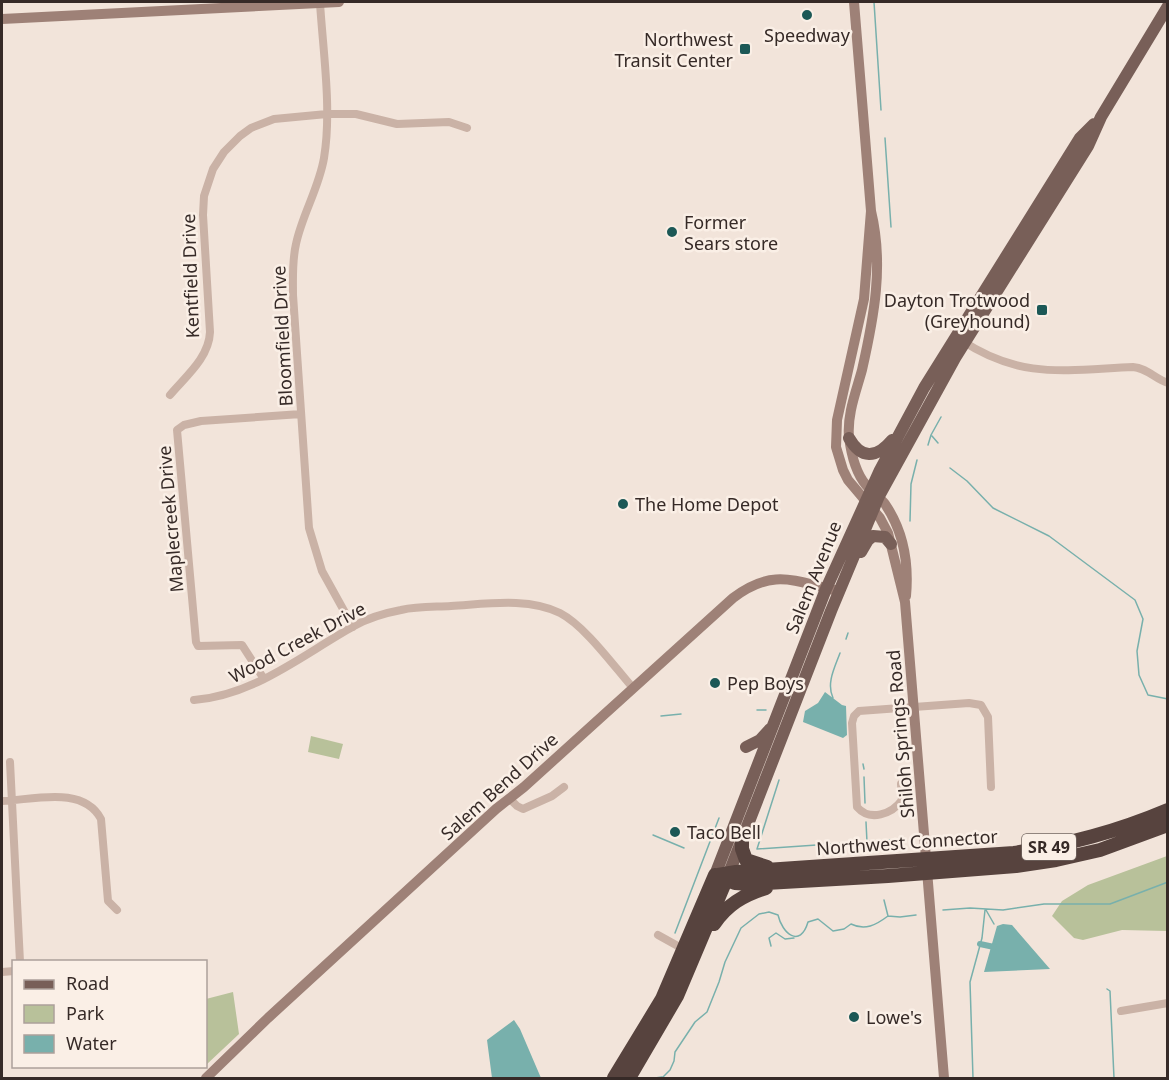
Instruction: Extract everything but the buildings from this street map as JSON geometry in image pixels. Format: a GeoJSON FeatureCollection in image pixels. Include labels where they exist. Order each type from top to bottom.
{"type":"FeatureCollection","features":[{"type":"Feature","properties":{"kind":"highway","name":"Northwest Connector"},"geometry":{"type":"LineString","coordinates":[[927,867],[1053,847],[1097,837],[1167,810]]}},
{"type":"Feature","properties":{"kind":"highway","name":"Northwest Connector"},"geometry":{"type":"LineString","coordinates":[[723,876],[784,876],[927,867],[1016,866],[1100,850],[1167,825]]}},
{"type":"Feature","properties":{"kind":"highway"},"geometry":{"type":"LineString","coordinates":[[742,840],[746,860],[784,876]]}},
{"type":"Feature","properties":{"kind":"highway","name":"Salem Avenue"},"geometry":{"type":"LineString","coordinates":[[629,1078],[677,996],[689,955],[723,876]]}},
{"type":"Feature","properties":{"kind":"highway","name":"SR 49"},"geometry":{"type":"LineString","coordinates":[[689,955],[730,904],[784,876]]}},
{"type":"Feature","properties":{"kind":"highway","name":"Salem Avenue"},"geometry":{"type":"LineString","coordinates":[[614,1078],[689,955]]}},
{"type":"Feature","properties":{"kind":"highway"},"geometry":{"type":"LineString","coordinates":[[622,1078],[643,1032]]}},
{"type":"Feature","properties":{"kind":"main road","name":"Salem Avenue"},"geometry":{"type":"LineString","coordinates":[[723,876],[774,723],[826,589],[875,493],[902,427],[1088,146],[1101,117],[1167,6]]}},
{"type":"Feature","properties":{"kind":"main road","name":"Salem Avenue"},"geometry":{"type":"LineString","coordinates":[[875,493],[934,395],[961,339],[1077,143],[1101,117]]}},
{"type":"Feature","properties":{"kind":"main road"},"geometry":{"type":"LineString","coordinates":[[1047,211],[1052,197],[1072,165],[1077,143]]}},
{"type":"Feature","properties":{"kind":"main road"},"geometry":{"type":"LineString","coordinates":[[849,438],[860,452],[873,453],[888,444],[902,427]]}},
{"type":"Feature","properties":{"kind":"main road","name":"Salem Avenue"},"geometry":{"type":"LineString","coordinates":[[723,876],[742,840],[849,567],[869,505]]}},
{"type":"Feature","properties":{"kind":"main road"},"geometry":{"type":"LineString","coordinates":[[849,567],[873,536],[885,537],[891,544]]}},
{"type":"Feature","properties":{"kind":"main road"},"geometry":{"type":"LineString","coordinates":[[746,747],[760,740],[774,723]]}},
{"type":"Feature","properties":{"kind":"street"},"geometry":{"type":"LineString","coordinates":[[2,19],[168,6],[339,2]]}},
{"type":"Feature","properties":{"kind":"street","name":"Shiloh Springs Road"},"geometry":{"type":"LineString","coordinates":[[854,2],[871,212],[864,299],[841,401],[836,447],[848,480],[880,518],[891,544],[905,602],[944,1078]]}},
{"type":"Feature","properties":{"kind":"street","name":"Bloomfield Drive"},"geometry":{"type":"LineString","coordinates":[[320,3],[327,132],[323,162],[301,225],[294,254],[293,294],[307,512],[312,544],[325,578],[353,627]]}},
{"type":"Feature","properties":{"kind":"street","name":"Kentfield Drive"},"geometry":{"type":"LineString","coordinates":[[170,395],[202,357],[210,337],[203,205],[213,169],[232,142],[251,128],[274,119],[327,114],[356,114],[397,124],[455,123],[467,128]]}},
{"type":"Feature","properties":{"kind":"street","name":"Shiloh Springs Road"},"geometry":{"type":"LineString","coordinates":[[871,212],[876,232],[878,280],[866,350],[851,411],[849,438],[854,461],[865,484],[875,493],[895,522],[905,550],[908,578],[905,602]]}},
{"type":"Feature","properties":{"kind":"street"},"geometry":{"type":"LineString","coordinates":[[961,339],[1008,364],[1031,369],[1133,367],[1146,370],[1153,377],[1167,383]]}},
{"type":"Feature","properties":{"kind":"street","name":"Maplecreek Drive"},"geometry":{"type":"LineString","coordinates":[[264,679],[242,645],[198,646],[196,642],[177,430],[184,425],[201,421],[301,414]]}},
{"type":"Feature","properties":{"kind":"street","name":"Salem Bend Drive"},"geometry":{"type":"LineString","coordinates":[[206,1078],[268,1018],[509,798],[733,598],[750,586],[764,581],[782,579],[839,591]]}},
{"type":"Feature","properties":{"kind":"street","name":"Wood Creek Drive"},"geometry":{"type":"LineString","coordinates":[[194,700],[231,694],[264,679],[353,627],[380,615],[411,608],[525,604],[559,612],[574,623],[633,688]]}},
{"type":"Feature","properties":{"kind":"street"},"geometry":{"type":"LineString","coordinates":[[901,784],[902,800],[894,810],[884,814],[858,810],[855,793],[852,723],[854,716],[862,711],[969,703],[978,704],[984,708],[988,717],[991,787]]}},
{"type":"Feature","properties":{"kind":"street"},"geometry":{"type":"LineString","coordinates":[[10,762],[20,960]]}},
{"type":"Feature","properties":{"kind":"street"},"geometry":{"type":"LineString","coordinates":[[509,798],[516,806],[524,809],[552,796],[564,787]]}},
{"type":"Feature","properties":{"kind":"street"},"geometry":{"type":"LineString","coordinates":[[2,801],[68,797],[87,803],[96,809],[101,819],[108,901],[117,910]]}},
{"type":"Feature","properties":{"kind":"street"},"geometry":{"type":"LineString","coordinates":[[658,935],[689,955]]}},
{"type":"Feature","properties":{"kind":"street"},"geometry":{"type":"LineString","coordinates":[[1121,1011],[1167,1003]]}},
{"type":"Feature","properties":{"kind":"green space"},"geometry":{"type":"Polygon","coordinates":[[[311,736],[343,744],[339,759],[308,752],[311,736]]]}},
{"type":"Feature","properties":{"kind":"green space"},"geometry":{"type":"Polygon","coordinates":[[[1167,856],[1167,931],[1122,930],[1083,940],[1074,938],[1052,916],[1062,901],[1088,885],[1167,856]]]}},
{"type":"Feature","properties":{"kind":"green space"},"geometry":{"type":"Polygon","coordinates":[[[233,992],[239,1034],[207,1064],[207,999],[233,992]]]}},
{"type":"Feature","properties":{"kind":"water"},"geometry":{"type":"Polygon","coordinates":[[[825,692],[846,706],[847,735],[843,738],[803,722],[805,711],[818,703],[825,692]]]}},
{"type":"Feature","properties":{"kind":"water"},"geometry":{"type":"Polygon","coordinates":[[[1012,925],[1050,969],[984,972],[997,926],[1012,925]]]}},
{"type":"Feature","properties":{"kind":"water"},"geometry":{"type":"Polygon","coordinates":[[[514,1020],[541,1078],[492,1078],[487,1040],[514,1020]]]}},
{"type":"Feature","properties":{"kind":"waterway"},"geometry":{"type":"LineString","coordinates":[[874,2],[881,110]]}},
{"type":"Feature","properties":{"kind":"waterway"},"geometry":{"type":"LineString","coordinates":[[885,138],[891,227]]}},
{"type":"Feature","properties":{"kind":"waterway"},"geometry":{"type":"LineString","coordinates":[[928,445],[941,417]]}},
{"type":"Feature","properties":{"kind":"waterway"},"geometry":{"type":"LineString","coordinates":[[932,436],[938,443]]}},
{"type":"Feature","properties":{"kind":"waterway"},"geometry":{"type":"LineString","coordinates":[[910,521],[911,484],[917,460]]}},
{"type":"Feature","properties":{"kind":"waterway"},"geometry":{"type":"LineString","coordinates":[[950,468],[967,481],[993,508],[1049,536],[1135,600],[1143,619],[1137,651],[1139,675],[1148,695],[1168,699]]}},
{"type":"Feature","properties":{"kind":"waterway"},"geometry":{"type":"LineString","coordinates":[[846,639],[848,633]]}},
{"type":"Feature","properties":{"kind":"waterway"},"geometry":{"type":"LineString","coordinates":[[833,698],[830,687],[840,653]]}},
{"type":"Feature","properties":{"kind":"waterway"},"geometry":{"type":"LineString","coordinates":[[757,710],[766,710]]}},
{"type":"Feature","properties":{"kind":"waterway"},"geometry":{"type":"LineString","coordinates":[[661,716],[681,714]]}},
{"type":"Feature","properties":{"kind":"waterway"},"geometry":{"type":"LineString","coordinates":[[863,764],[864,769]]}},
{"type":"Feature","properties":{"kind":"waterway"},"geometry":{"type":"LineString","coordinates":[[864,777],[865,803]]}},
{"type":"Feature","properties":{"kind":"waterway"},"geometry":{"type":"LineString","coordinates":[[779,780],[757,849],[904,839]]}},
{"type":"Feature","properties":{"kind":"waterway"},"geometry":{"type":"LineString","coordinates":[[675,933],[719,818]]}},
{"type":"Feature","properties":{"kind":"waterway"},"geometry":{"type":"LineString","coordinates":[[866,822],[867,842]]}},
{"type":"Feature","properties":{"kind":"waterway"},"geometry":{"type":"LineString","coordinates":[[653,835],[684,848]]}},
{"type":"Feature","properties":{"kind":"waterway"},"geometry":{"type":"LineString","coordinates":[[943,910],[970,908],[1003,910],[1044,904],[1110,904],[1168,882]]}},
{"type":"Feature","properties":{"kind":"waterway"},"geometry":{"type":"LineString","coordinates":[[884,900],[888,916]]}},
{"type":"Feature","properties":{"kind":"waterway"},"geometry":{"type":"LineString","coordinates":[[973,1078],[970,982],[982,938],[985,910]]}},
{"type":"Feature","properties":{"kind":"waterway"},"geometry":{"type":"LineString","coordinates":[[986,910],[994,924]]}},
{"type":"Feature","properties":{"kind":"waterway"},"geometry":{"type":"LineString","coordinates":[[662,1078],[670,1070],[675,1052],[695,1022],[707,1012],[725,962],[741,928],[759,914],[769,912],[778,915],[787,932],[796,936],[805,930],[808,922],[818,919],[833,931],[844,929],[851,924],[861,927],[870,926],[888,916],[916,915]]}},
{"type":"Feature","properties":{"kind":"waterway"},"geometry":{"type":"LineString","coordinates":[[771,946],[769,938],[776,933],[785,939],[794,938]]}},
{"type":"Feature","properties":{"kind":"waterway"},"geometry":{"type":"LineString","coordinates":[[980,944],[994,947]]}},
{"type":"Feature","properties":{"kind":"waterway"},"geometry":{"type":"LineString","coordinates":[[1107,989],[1110,991],[1114,1078]]}},
{"type":"Feature","properties":{"kind":"waterway"},"geometry":{"type":"LineString","coordinates":[[655,1078],[662,1077]]}},
{"type":"Feature","properties":{"kind":"place","name":"Speedway"},"geometry":{"type":"Point","coordinates":[807,15]}},
{"type":"Feature","properties":{"kind":"place","name":"Northwest Transit Center"},"geometry":{"type":"Point","coordinates":[745,49]}},
{"type":"Feature","properties":{"kind":"place","name":"Former Sears store"},"geometry":{"type":"Point","coordinates":[672,232]}},
{"type":"Feature","properties":{"kind":"place","name":"Dayton Trotwood (Greyhound)"},"geometry":{"type":"Point","coordinates":[1042,310]}},
{"type":"Feature","properties":{"kind":"place","name":"The Home Depot"},"geometry":{"type":"Point","coordinates":[623,504]}},
{"type":"Feature","properties":{"kind":"place","name":"Pep Boys"},"geometry":{"type":"Point","coordinates":[715,683]}},
{"type":"Feature","properties":{"kind":"place","name":"Taco Bell"},"geometry":{"type":"Point","coordinates":[675,832]}},
{"type":"Feature","properties":{"kind":"place","name":"Lowe's"},"geometry":{"type":"Point","coordinates":[854,1017]}}]}
